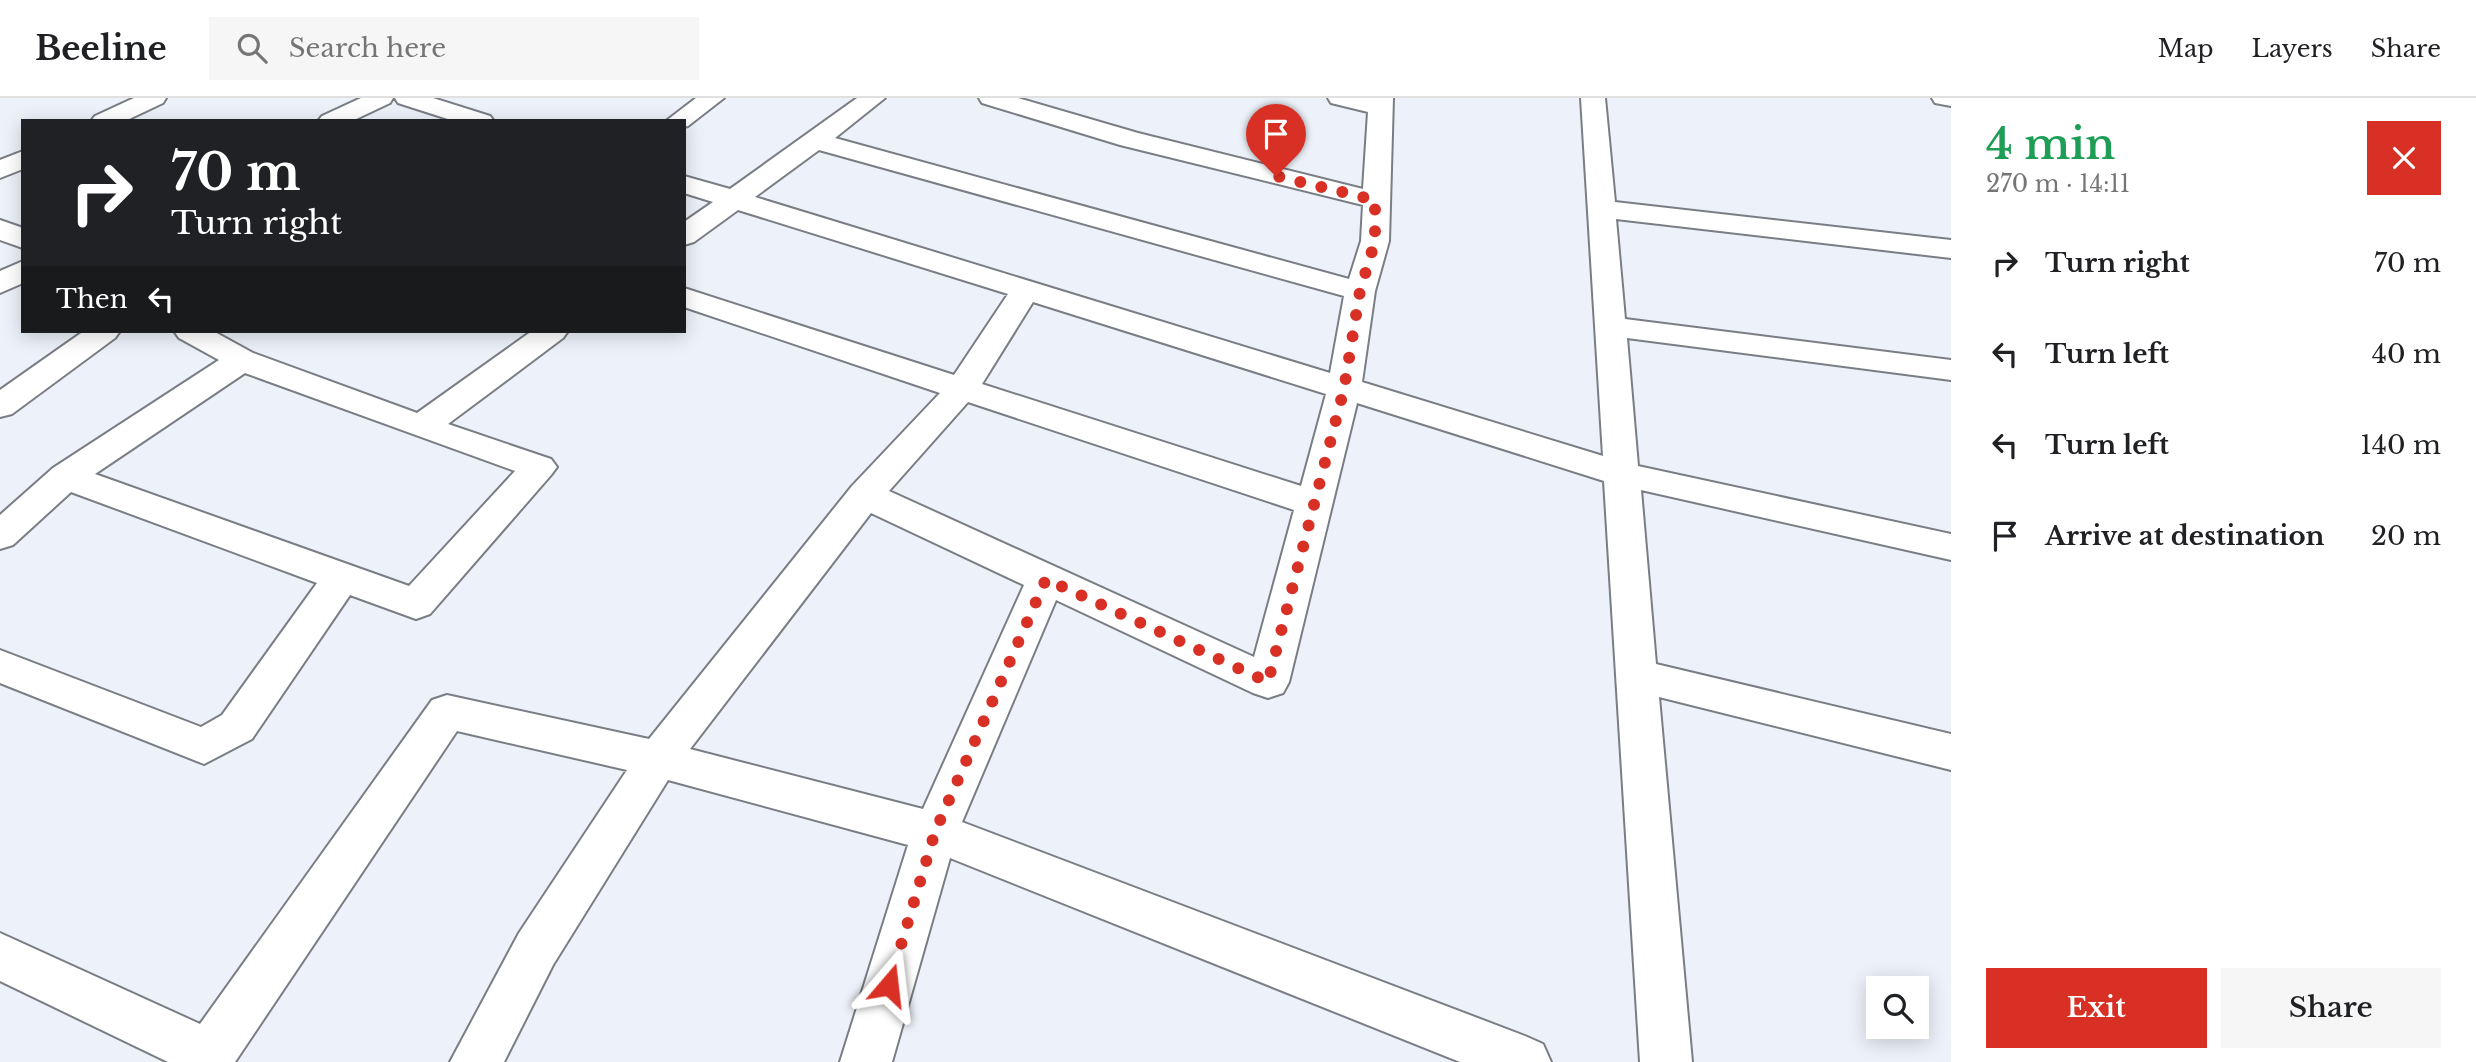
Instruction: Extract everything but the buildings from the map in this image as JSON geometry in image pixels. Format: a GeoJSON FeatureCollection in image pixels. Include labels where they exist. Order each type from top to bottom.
{"type":"FeatureCollection","features":[{"type":"Feature","properties":{"kind":"street"},"geometry":{"type":"LineString","coordinates":[[108,119],[154,98]]}},
{"type":"Feature","properties":{"kind":"street"},"geometry":{"type":"LineString","coordinates":[[335,119],[381,98]]}},
{"type":"Feature","properties":{"kind":"street"},"geometry":{"type":"LineString","coordinates":[[407,98],[475,119]]}},
{"type":"Feature","properties":{"kind":"street"},"geometry":{"type":"LineString","coordinates":[[686,235],[737,200],[873,98]]}},
{"type":"Feature","properties":{"kind":"street"},"geometry":{"type":"LineString","coordinates":[[991,98],[1129,139],[1375,200]]}},
{"type":"Feature","properties":{"kind":"street"},"geometry":{"type":"LineString","coordinates":[[865,495],[1268,682],[1344,389],[1360,291],[1375,241],[1380,103],[1340,98]]}},
{"type":"Feature","properties":{"kind":"street"},"geometry":{"type":"LineString","coordinates":[[1593,98],[1666,1062]]}},
{"type":"Feature","properties":{"kind":"street"},"geometry":{"type":"LineString","coordinates":[[1944,98],[1951,99]]}},
{"type":"Feature","properties":{"kind":"street"},"geometry":{"type":"LineString","coordinates":[[817,141],[1360,291]]}},
{"type":"Feature","properties":{"kind":"street"},"geometry":{"type":"LineString","coordinates":[[0,170],[21,160]]}},
{"type":"Feature","properties":{"kind":"street"},"geometry":{"type":"LineString","coordinates":[[686,185],[1622,474],[1951,547]]}},
{"type":"Feature","properties":{"kind":"street"},"geometry":{"type":"LineString","coordinates":[[1601,209],[1951,249]]}},
{"type":"Feature","properties":{"kind":"street"},"geometry":{"type":"LineString","coordinates":[[0,229],[21,238]]}},
{"type":"Feature","properties":{"kind":"street"},"geometry":{"type":"LineString","coordinates":[[0,285],[21,271]]}},
{"type":"Feature","properties":{"kind":"street"},"geometry":{"type":"LineString","coordinates":[[476,1062],[536,949],[658,759],[865,495],[962,389],[1027,288]]}},
{"type":"Feature","properties":{"kind":"street"},"geometry":{"type":"LineString","coordinates":[[686,298],[1314,503]]}},
{"type":"Feature","properties":{"kind":"street"},"geometry":{"type":"LineString","coordinates":[[1610,326],[1951,370]]}},
{"type":"Feature","properties":{"kind":"street"},"geometry":{"type":"LineString","coordinates":[[0,406],[101,333]]}},
{"type":"Feature","properties":{"kind":"street"},"geometry":{"type":"LineString","coordinates":[[66,477],[416,604],[539,467],[421,427],[242,360],[194,333]]}},
{"type":"Feature","properties":{"kind":"street"},"geometry":{"type":"LineString","coordinates":[[421,427],[549,333]]}},
{"type":"Feature","properties":{"kind":"street"},"geometry":{"type":"LineString","coordinates":[[0,536],[66,477],[242,360]]}},
{"type":"Feature","properties":{"kind":"street"},"geometry":{"type":"LineString","coordinates":[[0,666],[204,746],[237,727],[342,577]]}},
{"type":"Feature","properties":{"kind":"street"},"geometry":{"type":"LineString","coordinates":[[866,1062],[935,832],[1046,579]]}},
{"type":"Feature","properties":{"kind":"street"},"geometry":{"type":"LineString","coordinates":[[1636,675],[1951,752]]}},
{"type":"Feature","properties":{"kind":"street"},"geometry":{"type":"LineString","coordinates":[[0,956],[207,1058],[447,712],[658,759],[935,832],[1525,1062]]}},
{"type":"Feature","properties":{"kind":"route"},"geometry":{"type":"LineString","coordinates":[[889,985],[935,832],[1046,579],[1268,682],[1344,389],[1360,291],[1375,241],[1375,200],[1276,176]]}}]}
